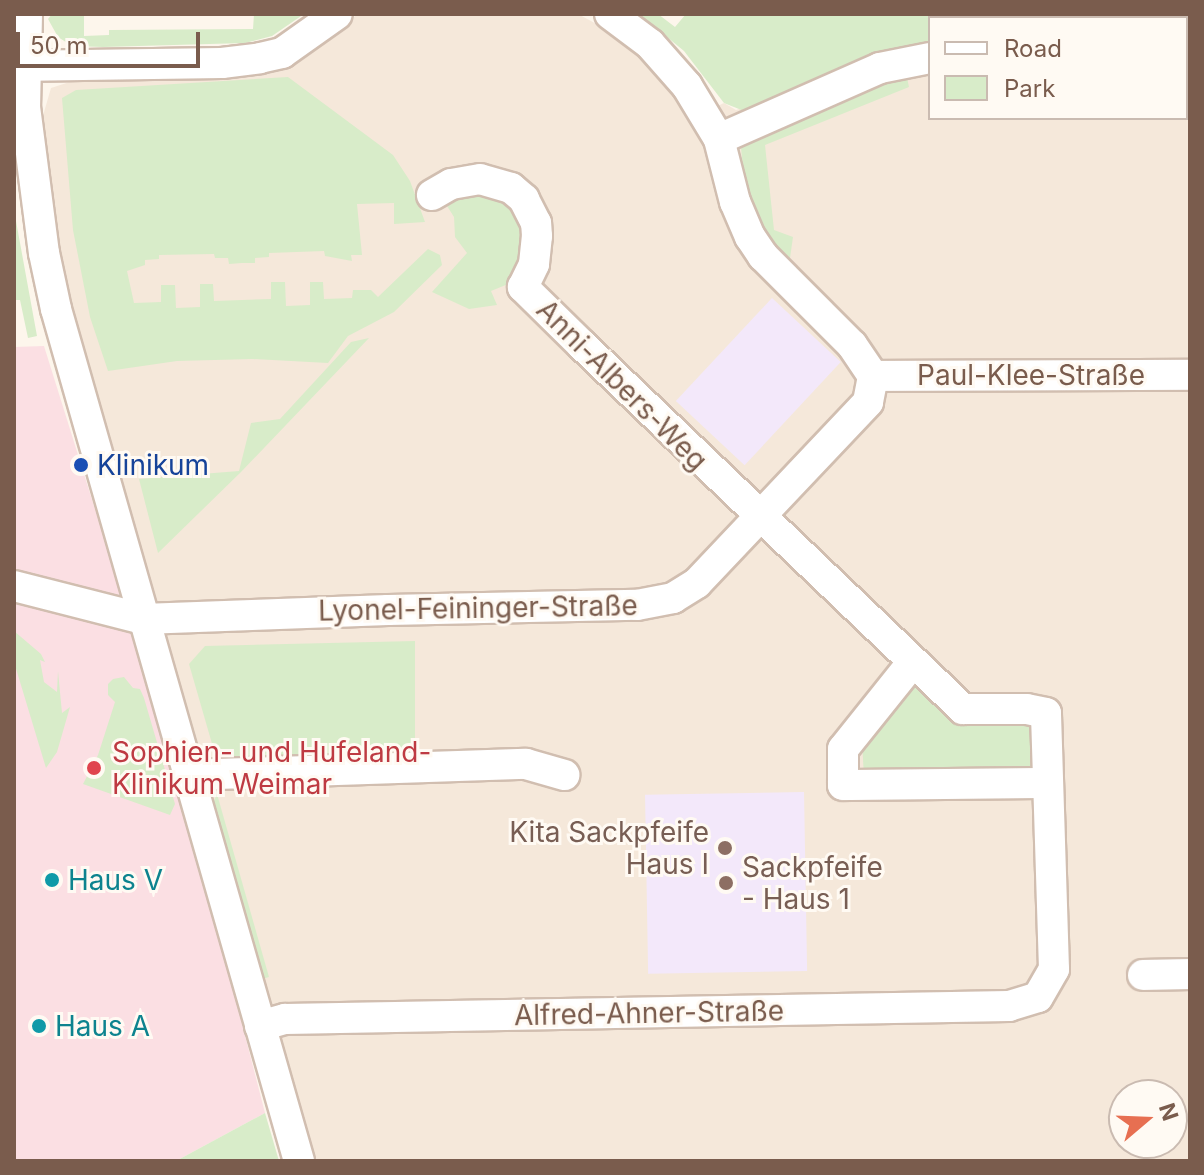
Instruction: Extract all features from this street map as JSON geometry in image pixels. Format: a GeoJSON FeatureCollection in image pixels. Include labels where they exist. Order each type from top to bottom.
{"type":"FeatureCollection","features":[{"type":"Feature","properties":{"kind":"street"},"geometry":{"type":"LineString","coordinates":[[27,14],[19,66],[30,163],[56,309],[299,1161]]}},
{"type":"Feature","properties":{"kind":"street"},"geometry":{"type":"LineString","coordinates":[[19,66],[222,63],[260,58],[282,53],[337,14]]}},
{"type":"Feature","properties":{"kind":"street"},"geometry":{"type":"LineString","coordinates":[[610,14],[668,62],[703,109],[719,139],[735,202],[750,237],[763,256],[852,345],[873,376]]}},
{"type":"Feature","properties":{"kind":"street"},"geometry":{"type":"LineString","coordinates":[[719,139],[880,68],[928,58]]}},
{"type":"Feature","properties":{"kind":"street","name":"Anni-Albers-Weg"},"geometry":{"type":"LineString","coordinates":[[432,195],[451,184],[480,179],[511,188],[524,199],[536,223],[537,236],[534,264],[523,287],[759,517]]}},
{"type":"Feature","properties":{"kind":"street","name":"Paul-Klee-Straße"},"geometry":{"type":"LineString","coordinates":[[873,376],[1190,375]]}},
{"type":"Feature","properties":{"kind":"street","name":"Lyonel-Feininger-Straße"},"geometry":{"type":"LineString","coordinates":[[14,586],[143,619],[658,603],[697,583],[868,402],[873,376]]}},
{"type":"Feature","properties":{"kind":"street"},"geometry":{"type":"LineString","coordinates":[[759,517],[963,709],[1027,709],[1046,713],[1048,783],[843,785],[843,749],[912,663]]}},
{"type":"Feature","properties":{"kind":"street"},"geometry":{"type":"LineString","coordinates":[[187,775],[526,764],[564,775]]}},
{"type":"Feature","properties":{"kind":"street","name":"Alfred-Ahner-Straße"},"geometry":{"type":"LineString","coordinates":[[260,1026],[285,1019],[1009,1006],[1038,997],[1054,969],[1048,783]]}},
{"type":"Feature","properties":{"kind":"street"},"geometry":{"type":"LineString","coordinates":[[1143,975],[1190,974]]}},
{"type":"Feature","properties":{"kind":"shaded area"},"geometry":{"type":"Polygon","coordinates":[[[358,14],[578,14],[635,45],[694,117],[724,103],[736,110],[928,48],[928,120],[1188,120],[1190,62],[1190,1161],[300,1161],[178,685],[66,296],[42,119],[51,88],[82,78],[278,71],[358,14]]]}},
{"type":"Feature","properties":{"kind":"shaded area"},"geometry":{"type":"Polygon","coordinates":[[[772,298],[841,362],[745,465],[676,401],[772,298]]]}},
{"type":"Feature","properties":{"kind":"shaded area","name":"Sophien- und Hufeland- Klinikum Weimar"},"geometry":{"type":"Polygon","coordinates":[[[44,346],[145,669],[202,868],[265,1113],[176,1161],[14,1161],[14,347],[44,346]]]}},
{"type":"Feature","properties":{"kind":"shaded area","name":"Sackpfeife - Haus 1"},"geometry":{"type":"Polygon","coordinates":[[[804,792],[807,971],[648,974],[645,795],[804,792]]]}},
{"type":"Feature","properties":{"kind":"green space"},"geometry":{"type":"Polygon","coordinates":[[[52,14],[84,14],[84,36],[109,35],[109,30],[253,29],[254,14],[304,14],[272,36],[245,43],[103,47],[72,46],[58,37],[48,19],[52,14]]]}},
{"type":"Feature","properties":{"kind":"green space"},"geometry":{"type":"Polygon","coordinates":[[[639,14],[658,14],[675,27],[686,14],[1190,14],[1190,62],[1188,16],[928,16],[928,48],[749,113],[724,103],[684,51],[639,14]]]}},
{"type":"Feature","properties":{"kind":"green space"},"geometry":{"type":"Polygon","coordinates":[[[906,73],[909,87],[765,145],[774,230],[793,237],[790,258],[760,230],[744,178],[741,148],[749,139],[906,73]]]}},
{"type":"Feature","properties":{"kind":"green space"},"geometry":{"type":"Polygon","coordinates":[[[288,77],[393,155],[410,181],[425,222],[394,224],[394,203],[357,204],[362,255],[351,255],[352,261],[325,256],[324,251],[269,253],[269,257],[255,258],[255,263],[229,264],[228,258],[215,258],[214,254],[159,255],[159,259],[145,260],[145,265],[127,271],[134,303],[161,302],[161,285],[175,285],[176,308],[200,307],[200,284],[213,284],[214,301],[271,299],[271,282],[285,282],[286,306],[310,305],[310,282],[323,282],[324,299],[352,298],[353,290],[371,290],[378,297],[428,249],[440,255],[442,265],[394,312],[348,336],[328,363],[252,359],[177,361],[108,371],[90,317],[73,230],[62,98],[76,90],[288,77]]]}},
{"type":"Feature","properties":{"kind":"green space"},"geometry":{"type":"Polygon","coordinates":[[[485,187],[526,213],[518,280],[491,291],[497,305],[469,309],[432,292],[467,253],[455,237],[454,217],[442,198],[485,187]]]}},
{"type":"Feature","properties":{"kind":"green space"},"geometry":{"type":"Polygon","coordinates":[[[14,210],[37,336],[28,338],[20,300],[14,300],[14,210]]]}},
{"type":"Feature","properties":{"kind":"green space"},"geometry":{"type":"Polygon","coordinates":[[[369,338],[241,472],[158,553],[139,479],[239,471],[251,423],[280,419],[351,342],[369,338]]]}},
{"type":"Feature","properties":{"kind":"green space"},"geometry":{"type":"Polygon","coordinates":[[[14,631],[41,654],[45,662],[40,660],[44,682],[57,692],[58,671],[62,713],[70,707],[57,752],[46,768],[14,662],[14,631]]]}},
{"type":"Feature","properties":{"kind":"green space"},"geometry":{"type":"Polygon","coordinates":[[[415,641],[415,755],[217,761],[189,664],[205,646],[415,641]]]}},
{"type":"Feature","properties":{"kind":"green space"},"geometry":{"type":"Polygon","coordinates":[[[124,677],[133,688],[140,689],[144,698],[175,804],[170,815],[83,784],[98,755],[115,702],[108,695],[108,684],[113,679],[124,677]]]}},
{"type":"Feature","properties":{"kind":"green space"},"geometry":{"type":"Polygon","coordinates":[[[915,681],[1015,716],[1035,727],[1040,775],[864,778],[862,740],[915,681]]]}},
{"type":"Feature","properties":{"kind":"green space"},"geometry":{"type":"Polygon","coordinates":[[[217,794],[269,977],[262,979],[213,803],[217,794]]]}},
{"type":"Feature","properties":{"kind":"green space"},"geometry":{"type":"Polygon","coordinates":[[[265,1113],[279,1161],[176,1161],[265,1113]]]}},
{"type":"Feature","properties":{"kind":"place","name":"Klinikum"},"geometry":{"type":"Point","coordinates":[81,465]}},
{"type":"Feature","properties":{"kind":"place","name":"Sophien- und Hufeland- Klinikum Weimar"},"geometry":{"type":"Point","coordinates":[94,768]}},
{"type":"Feature","properties":{"kind":"place","name":"Kita Sackpfeife Haus I"},"geometry":{"type":"Point","coordinates":[725,848]}},
{"type":"Feature","properties":{"kind":"place","name":"Haus V"},"geometry":{"type":"Point","coordinates":[52,880]}},
{"type":"Feature","properties":{"kind":"place","name":"Sackpfeife - Haus 1"},"geometry":{"type":"Point","coordinates":[726,883]}},
{"type":"Feature","properties":{"kind":"place","name":"Haus A"},"geometry":{"type":"Point","coordinates":[39,1026]}}]}
